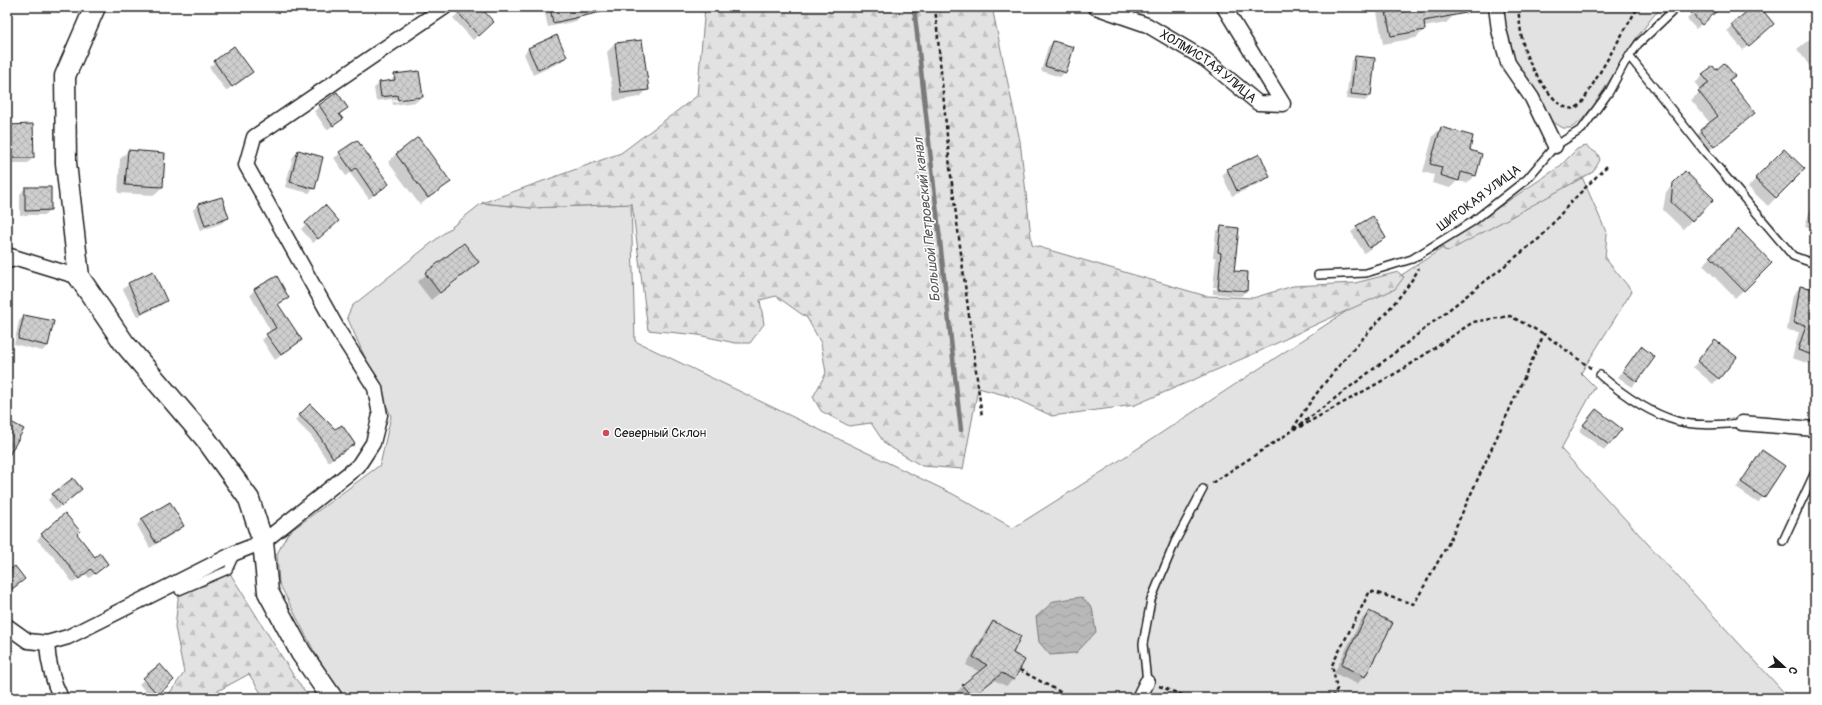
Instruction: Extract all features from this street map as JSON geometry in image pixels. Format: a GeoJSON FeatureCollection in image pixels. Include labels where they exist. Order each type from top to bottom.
{"type":"FeatureCollection","features":[{"type":"Feature","properties":{"kind":"street"},"geometry":{"type":"LineString","coordinates":[[95,7],[66,76],[66,163],[79,277],[124,343],[205,438],[249,499],[264,542],[268,592],[301,653],[332,698]]}},
{"type":"Feature","properties":{"kind":"street"},"geometry":{"type":"LineString","coordinates":[[7,626],[28,641],[47,644],[68,637],[235,553],[264,542],[358,466],[373,443],[380,415],[375,388],[338,330],[246,165],[254,137],[445,7]]}},
{"type":"Feature","properties":{"kind":"street","name":"ХОЛМИСТАЯ УЛИЦА"},"geometry":{"type":"LineString","coordinates":[[1095,7],[1147,25],[1206,60],[1258,103],[1283,104],[1224,7]]}},
{"type":"Feature","properties":{"kind":"street"},"geometry":{"type":"LineString","coordinates":[[1496,7],[1499,30],[1508,63],[1532,98],[1555,146]]}},
{"type":"Feature","properties":{"kind":"street"},"geometry":{"type":"LineString","coordinates":[[7,255],[79,277]]}},
{"type":"Feature","properties":{"kind":"street"},"geometry":{"type":"LineString","coordinates":[[1742,423],[1815,429]]}},
{"type":"Feature","properties":{"kind":"street"},"geometry":{"type":"LineString","coordinates":[[47,644],[48,660],[53,682],[61,698]]}},
{"type":"Feature","properties":{"kind":"street"},"geometry":{"type":"LineString","coordinates":[[1139,698],[1147,682]]}},
{"type":"Feature","properties":{"kind":"lane","name":"ШИРОКАЯ УЛИЦА"},"geometry":{"type":"LineString","coordinates":[[1318,275],[1366,273],[1412,258],[1435,246],[1472,222],[1528,179],[1555,146],[1582,129],[1609,92],[1629,56],[1638,44],[1677,7]]}},
{"type":"Feature","properties":{"kind":"lane"},"geometry":{"type":"LineString","coordinates":[[1629,56],[1705,152],[1793,256],[1815,264]]}},
{"type":"Feature","properties":{"kind":"lane"},"geometry":{"type":"LineString","coordinates":[[7,265],[25,260]]}},
{"type":"Feature","properties":{"kind":"lane"},"geometry":{"type":"LineString","coordinates":[[1600,375],[1613,386],[1652,412],[1678,421],[1712,424],[1742,423]]}},
{"type":"Feature","properties":{"kind":"lane"},"geometry":{"type":"LineString","coordinates":[[1783,540],[1815,472]]}},
{"type":"Feature","properties":{"kind":"lane"},"geometry":{"type":"LineString","coordinates":[[1147,682],[1143,644],[1151,600],[1175,542],[1203,489]]}},
{"type":"Feature","properties":{"kind":"lane"},"geometry":{"type":"LineString","coordinates":[[179,591],[228,570],[235,553]]}},
{"type":"Feature","properties":{"kind":"path"},"geometry":{"type":"LineString","coordinates":[[935,7],[950,168],[982,417]]}},
{"type":"Feature","properties":{"kind":"path"},"geometry":{"type":"LineString","coordinates":[[1518,7],[1527,58],[1545,90],[1561,105],[1569,109],[1576,108],[1582,103],[1638,7]]}},
{"type":"Feature","properties":{"kind":"path"},"geometry":{"type":"LineString","coordinates":[[1292,431],[1384,361],[1541,237],[1571,202],[1609,164]]}},
{"type":"Feature","properties":{"kind":"path"},"geometry":{"type":"LineString","coordinates":[[1292,431],[1302,414],[1337,368],[1410,285],[1423,262],[1435,246]]}},
{"type":"Feature","properties":{"kind":"path"},"geometry":{"type":"LineString","coordinates":[[1203,489],[1292,431],[1405,368],[1473,322],[1510,316],[1544,334],[1600,375]]}},
{"type":"Feature","properties":{"kind":"path"},"geometry":{"type":"LineString","coordinates":[[1332,698],[1337,689],[1332,665],[1370,591],[1414,604],[1448,544],[1544,334]]}},
{"type":"Feature","properties":{"kind":"path"},"geometry":{"type":"LineString","coordinates":[[1020,670],[1072,698]]}},
{"type":"Feature","properties":{"kind":"path"},"geometry":{"type":"LineString","coordinates":[[1147,682],[1178,692],[1190,698]]}},
{"type":"Feature","properties":{"kind":"green space"},"geometry":{"type":"Polygon","coordinates":[[[705,7],[992,7],[1020,141],[1032,245],[1206,296],[1253,298],[1293,286],[1355,283],[1398,272],[1404,277],[1395,289],[1258,352],[1135,405],[1052,416],[1012,397],[978,388],[963,469],[922,466],[885,444],[871,423],[849,426],[821,411],[813,397],[826,373],[821,343],[807,318],[776,296],[760,300],[764,324],[750,343],[735,343],[698,335],[648,330],[632,204],[531,208],[482,203],[621,153],[697,96],[705,7]]]}},
{"type":"Feature","properties":{"kind":"green space"},"geometry":{"type":"Polygon","coordinates":[[[1501,7],[1665,7],[1655,14],[1637,37],[1594,105],[1581,121],[1571,128],[1563,128],[1550,120],[1511,60],[1501,7]]]}},
{"type":"Feature","properties":{"kind":"green space"},"geometry":{"type":"Polygon","coordinates":[[[1586,146],[1598,154],[1600,160],[1593,172],[1449,251],[1444,250],[1442,245],[1559,167],[1577,149],[1586,146]]]}},
{"type":"Feature","properties":{"kind":"green space","name":"Северный Склон"},"geometry":{"type":"Polygon","coordinates":[[[1575,161],[1607,234],[1605,258],[1632,291],[1581,373],[1595,387],[1561,449],[1789,698],[345,698],[316,655],[279,583],[277,554],[288,533],[380,465],[391,416],[347,317],[352,306],[482,203],[531,208],[631,204],[635,341],[953,494],[1013,528],[1108,468],[1575,161]]]}},
{"type":"Feature","properties":{"kind":"green space"},"geometry":{"type":"Polygon","coordinates":[[[228,570],[295,678],[310,698],[264,698],[249,674],[205,698],[166,698],[184,673],[175,627],[179,591],[228,570]]]}},
{"type":"Feature","properties":{"kind":"water"},"geometry":{"type":"Polygon","coordinates":[[[1081,597],[1092,607],[1096,632],[1076,653],[1050,655],[1039,642],[1036,617],[1054,601],[1081,597]]]}},
{"type":"Feature","properties":{"kind":"building"},"geometry":{"type":"Polygon","coordinates":[[[453,7],[480,7],[494,22],[479,36],[453,7]]]}},
{"type":"Feature","properties":{"kind":"building"},"geometry":{"type":"Polygon","coordinates":[[[550,7],[600,7],[601,12],[553,23],[550,7]]]}},
{"type":"Feature","properties":{"kind":"building"},"geometry":{"type":"Polygon","coordinates":[[[1385,7],[1465,7],[1466,13],[1424,21],[1425,30],[1391,36],[1385,7]]]}},
{"type":"Feature","properties":{"kind":"building"},"geometry":{"type":"Polygon","coordinates":[[[1698,7],[1721,7],[1702,25],[1691,13],[1698,7]]]}},
{"type":"Feature","properties":{"kind":"building"},"geometry":{"type":"Polygon","coordinates":[[[1752,7],[1760,7],[1774,24],[1749,46],[1731,25],[1752,7]]]}},
{"type":"Feature","properties":{"kind":"building"},"geometry":{"type":"Polygon","coordinates":[[[557,35],[567,57],[538,70],[528,48],[557,35]]]}},
{"type":"Feature","properties":{"kind":"building"},"geometry":{"type":"Polygon","coordinates":[[[642,40],[649,90],[621,93],[615,43],[642,40]]]}},
{"type":"Feature","properties":{"kind":"building"},"geometry":{"type":"Polygon","coordinates":[[[1053,41],[1074,47],[1066,73],[1045,66],[1053,41]]]}},
{"type":"Feature","properties":{"kind":"building"},"geometry":{"type":"Polygon","coordinates":[[[234,46],[253,72],[232,87],[214,61],[234,46]]]}},
{"type":"Feature","properties":{"kind":"building"},"geometry":{"type":"Polygon","coordinates":[[[1355,56],[1375,58],[1371,96],[1351,94],[1355,56]]]}},
{"type":"Feature","properties":{"kind":"building"},"geometry":{"type":"Polygon","coordinates":[[[1724,63],[1735,76],[1729,80],[1755,113],[1714,147],[1700,130],[1718,116],[1698,91],[1709,83],[1702,74],[1713,66],[1716,70],[1724,63]]]}},
{"type":"Feature","properties":{"kind":"building"},"geometry":{"type":"Polygon","coordinates":[[[419,71],[423,97],[398,100],[397,95],[381,97],[379,82],[395,80],[394,74],[419,71]]]}},
{"type":"Feature","properties":{"kind":"building"},"geometry":{"type":"Polygon","coordinates":[[[337,92],[348,108],[339,114],[343,119],[333,126],[319,105],[337,92]]]}},
{"type":"Feature","properties":{"kind":"building"},"geometry":{"type":"Polygon","coordinates":[[[33,124],[34,158],[7,158],[7,125],[33,124]]]}},
{"type":"Feature","properties":{"kind":"building"},"geometry":{"type":"Polygon","coordinates":[[[1441,127],[1473,136],[1470,150],[1482,154],[1476,176],[1461,172],[1459,181],[1440,175],[1442,167],[1430,164],[1441,127]]]}},
{"type":"Feature","properties":{"kind":"building"},"geometry":{"type":"Polygon","coordinates":[[[418,137],[451,182],[428,198],[396,154],[418,137]]]}},
{"type":"Feature","properties":{"kind":"building"},"geometry":{"type":"Polygon","coordinates":[[[357,140],[389,184],[374,195],[356,168],[352,171],[339,152],[357,140]]]}},
{"type":"Feature","properties":{"kind":"building"},"geometry":{"type":"Polygon","coordinates":[[[1784,149],[1805,169],[1776,198],[1755,178],[1784,149]]]}},
{"type":"Feature","properties":{"kind":"building"},"geometry":{"type":"Polygon","coordinates":[[[128,150],[165,153],[163,187],[125,185],[128,150]]]}},
{"type":"Feature","properties":{"kind":"building"},"geometry":{"type":"Polygon","coordinates":[[[298,150],[323,157],[315,189],[290,182],[298,150]]]}},
{"type":"Feature","properties":{"kind":"building"},"geometry":{"type":"Polygon","coordinates":[[[1260,154],[1270,177],[1237,191],[1227,169],[1260,154]]]}},
{"type":"Feature","properties":{"kind":"building"},"geometry":{"type":"Polygon","coordinates":[[[1685,171],[1714,199],[1692,222],[1671,202],[1673,183],[1685,171]]]}},
{"type":"Feature","properties":{"kind":"building"},"geometry":{"type":"Polygon","coordinates":[[[25,187],[51,187],[51,210],[25,211],[25,187]]]}},
{"type":"Feature","properties":{"kind":"building"},"geometry":{"type":"Polygon","coordinates":[[[222,197],[229,218],[205,226],[198,204],[222,197]]]}},
{"type":"Feature","properties":{"kind":"building"},"geometry":{"type":"Polygon","coordinates":[[[325,205],[339,221],[318,239],[305,223],[325,205]]]}},
{"type":"Feature","properties":{"kind":"building"},"geometry":{"type":"Polygon","coordinates":[[[1373,216],[1386,238],[1369,248],[1356,226],[1373,216]]]}},
{"type":"Feature","properties":{"kind":"building"},"geometry":{"type":"Polygon","coordinates":[[[1221,226],[1239,228],[1234,271],[1248,272],[1247,291],[1218,289],[1221,253],[1218,252],[1221,226]]]}},
{"type":"Feature","properties":{"kind":"building"},"geometry":{"type":"Polygon","coordinates":[[[1739,229],[1772,263],[1744,291],[1710,256],[1739,229]]]}},
{"type":"Feature","properties":{"kind":"building"},"geometry":{"type":"Polygon","coordinates":[[[464,243],[479,262],[440,293],[425,273],[464,243]]]}},
{"type":"Feature","properties":{"kind":"building"},"geometry":{"type":"Polygon","coordinates":[[[153,271],[167,301],[142,313],[128,283],[153,271]]]}},
{"type":"Feature","properties":{"kind":"building"},"geometry":{"type":"Polygon","coordinates":[[[277,276],[289,298],[278,304],[302,340],[281,355],[266,334],[276,328],[254,289],[277,276]]]}},
{"type":"Feature","properties":{"kind":"building"},"geometry":{"type":"Polygon","coordinates":[[[1800,286],[1815,289],[1815,356],[1798,350],[1806,325],[1794,323],[1800,286]]]}},
{"type":"Feature","properties":{"kind":"building"},"geometry":{"type":"Polygon","coordinates":[[[24,315],[54,321],[48,346],[18,339],[24,315]]]}},
{"type":"Feature","properties":{"kind":"building"},"geometry":{"type":"Polygon","coordinates":[[[1715,340],[1737,357],[1719,379],[1697,361],[1715,340]]]}},
{"type":"Feature","properties":{"kind":"building"},"geometry":{"type":"Polygon","coordinates":[[[1641,346],[1655,357],[1637,382],[1623,371],[1641,346]]]}},
{"type":"Feature","properties":{"kind":"building"},"geometry":{"type":"Polygon","coordinates":[[[310,404],[335,429],[342,425],[355,444],[333,458],[317,432],[299,415],[310,404]]]}},
{"type":"Feature","properties":{"kind":"building"},"geometry":{"type":"Polygon","coordinates":[[[1596,409],[1622,429],[1609,445],[1583,425],[1596,409]]]}},
{"type":"Feature","properties":{"kind":"building"},"geometry":{"type":"Polygon","coordinates":[[[11,422],[24,429],[7,459],[7,429],[11,422]]]}},
{"type":"Feature","properties":{"kind":"building"},"geometry":{"type":"Polygon","coordinates":[[[1762,450],[1785,466],[1764,498],[1741,482],[1762,450]]]}},
{"type":"Feature","properties":{"kind":"building"},"geometry":{"type":"Polygon","coordinates":[[[73,478],[82,489],[62,506],[52,494],[73,478]]]}},
{"type":"Feature","properties":{"kind":"building"},"geometry":{"type":"Polygon","coordinates":[[[170,502],[184,526],[156,543],[141,519],[170,502]]]}},
{"type":"Feature","properties":{"kind":"building"},"geometry":{"type":"Polygon","coordinates":[[[65,513],[80,531],[77,534],[95,557],[100,553],[108,564],[95,574],[91,569],[79,579],[58,551],[41,534],[65,513]]]}},
{"type":"Feature","properties":{"kind":"building"},"geometry":{"type":"Polygon","coordinates":[[[15,566],[25,579],[7,593],[7,572],[15,566]]]}},
{"type":"Feature","properties":{"kind":"building"},"geometry":{"type":"Polygon","coordinates":[[[1369,611],[1393,623],[1365,677],[1341,665],[1369,611]]]}},
{"type":"Feature","properties":{"kind":"building"},"geometry":{"type":"Polygon","coordinates":[[[993,621],[1021,636],[1013,653],[1025,660],[1014,680],[1002,673],[972,697],[962,685],[987,665],[973,657],[993,621]]]}},
{"type":"Feature","properties":{"kind":"building"},"geometry":{"type":"Polygon","coordinates":[[[160,664],[174,680],[158,695],[143,678],[160,664]]]}},
{"type":"Feature","properties":{"kind":"waterway","name":"Большой Петровский канал"},"geometry":{"type":"LineString","coordinates":[[914,7],[961,430]]}},
{"type":"Feature","properties":{"kind":"place","name":"Северный Склон"},"geometry":{"type":"Point","coordinates":[606,433]}}]}
